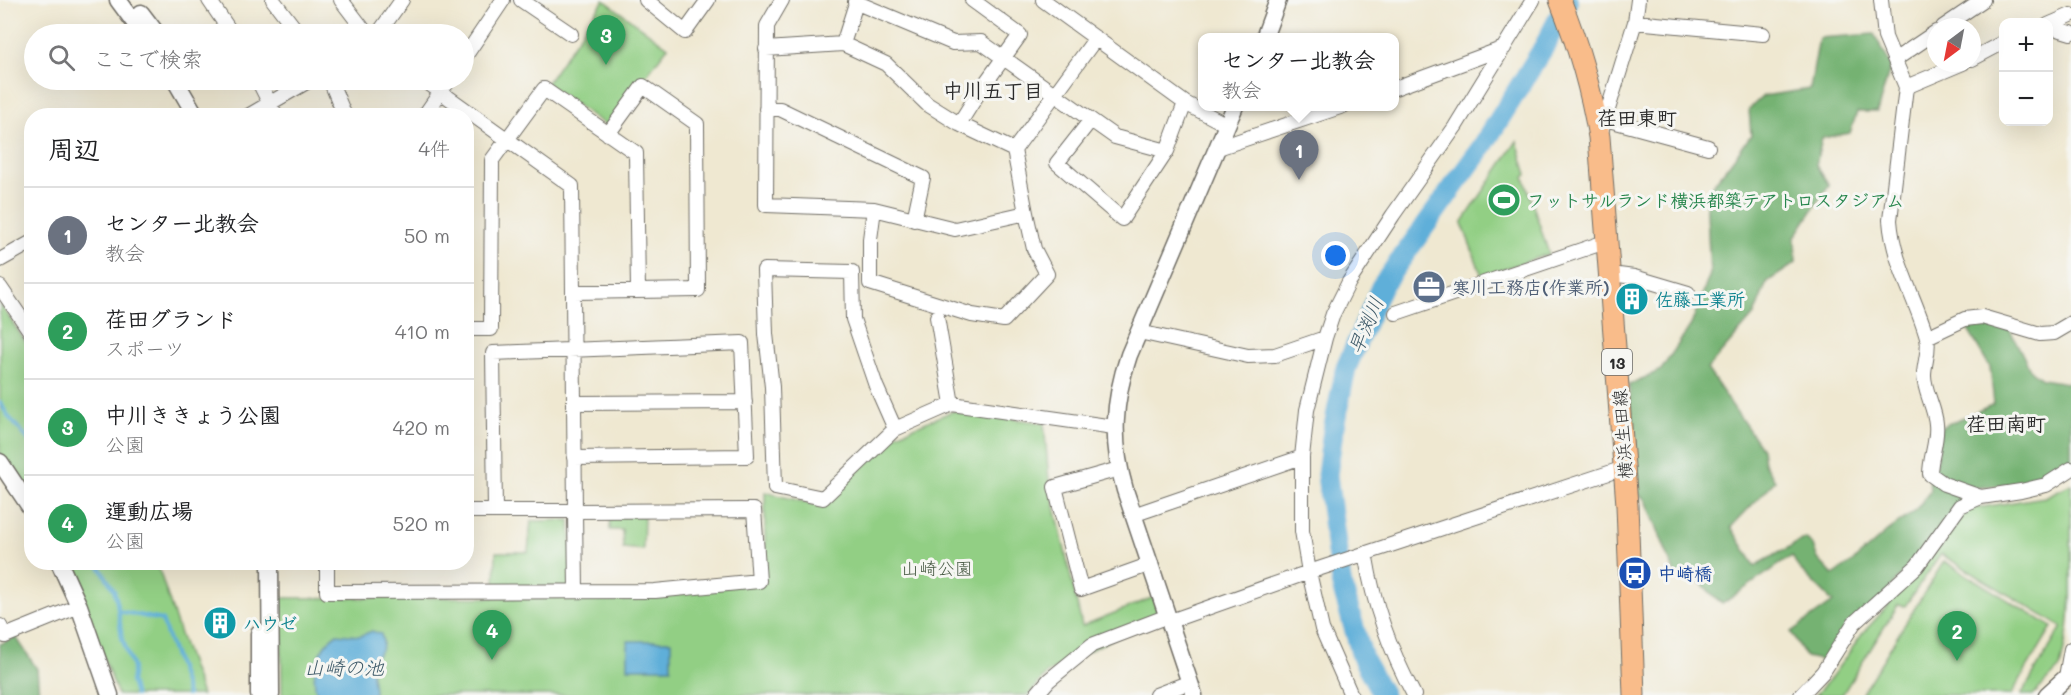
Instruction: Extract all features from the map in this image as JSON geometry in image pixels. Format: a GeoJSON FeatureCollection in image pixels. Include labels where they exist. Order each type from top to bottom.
{"type":"FeatureCollection","features":[{"type":"Feature","properties":{"kind":"main road","name":"横浜生田線"},"geometry":{"type":"LineString","coordinates":[[1560,0],[1582,58],[1602,128],[1624,468],[1629,693]]}},
{"type":"Feature","properties":{"kind":"street"},"geometry":{"type":"LineString","coordinates":[[118,0],[136,24]]}},
{"type":"Feature","properties":{"kind":"street"},"geometry":{"type":"LineString","coordinates":[[132,0],[150,24]]}},
{"type":"Feature","properties":{"kind":"street"},"geometry":{"type":"LineString","coordinates":[[209,0],[225,24]]}},
{"type":"Feature","properties":{"kind":"street"},"geometry":{"type":"LineString","coordinates":[[273,0],[291,24]]}},
{"type":"Feature","properties":{"kind":"street"},"geometry":{"type":"LineString","coordinates":[[341,0],[359,24]]}},
{"type":"Feature","properties":{"kind":"street"},"geometry":{"type":"LineString","coordinates":[[385,24],[402,0]]}},
{"type":"Feature","properties":{"kind":"street"},"geometry":{"type":"LineString","coordinates":[[474,43],[503,0]]}},
{"type":"Feature","properties":{"kind":"street"},"geometry":{"type":"LineString","coordinates":[[521,0],[571,34]]}},
{"type":"Feature","properties":{"kind":"street"},"geometry":{"type":"LineString","coordinates":[[646,0],[685,32],[708,0]]}},
{"type":"Feature","properties":{"kind":"street"},"geometry":{"type":"LineString","coordinates":[[782,0],[767,26],[766,205],[874,209],[955,230],[1026,213]]}},
{"type":"Feature","properties":{"kind":"street"},"geometry":{"type":"LineString","coordinates":[[959,124],[1020,36],[972,0]]}},
{"type":"Feature","properties":{"kind":"street"},"geometry":{"type":"LineString","coordinates":[[1043,0],[1185,103],[1198,110]]}},
{"type":"Feature","properties":{"kind":"street"},"geometry":{"type":"LineString","coordinates":[[1266,33],[1278,0]]}},
{"type":"Feature","properties":{"kind":"street"},"geometry":{"type":"LineString","coordinates":[[1351,695],[1322,629],[1302,531],[1302,457],[1307,410],[1325,338],[1333,314],[1349,282],[1393,214],[1455,127],[1533,0]]}},
{"type":"Feature","properties":{"kind":"street"},"geometry":{"type":"LineString","coordinates":[[1638,0],[1635,22],[1602,128],[1708,147]]}},
{"type":"Feature","properties":{"kind":"street"},"geometry":{"type":"LineString","coordinates":[[1956,18],[1983,0]]}},
{"type":"Feature","properties":{"kind":"street"},"geometry":{"type":"LineString","coordinates":[[843,44],[856,1],[953,43],[981,42],[1115,137],[1167,151]]}},
{"type":"Feature","properties":{"kind":"street"},"geometry":{"type":"LineString","coordinates":[[1885,2],[1885,37],[1906,87],[1890,220],[1891,240],[1899,267],[1927,337],[1928,353],[1924,376],[1936,423],[1930,474],[1944,484],[1981,497]]}},
{"type":"Feature","properties":{"kind":"street"},"geometry":{"type":"LineString","coordinates":[[2053,23],[2071,15]]}},
{"type":"Feature","properties":{"kind":"street"},"geometry":{"type":"LineString","coordinates":[[1635,22],[1763,34]]}},
{"type":"Feature","properties":{"kind":"street"},"geometry":{"type":"LineString","coordinates":[[2053,26],[2071,33]]}},
{"type":"Feature","properties":{"kind":"street"},"geometry":{"type":"LineString","coordinates":[[874,209],[870,239],[870,283],[972,315],[1004,320],[1047,274],[1034,249],[1014,150],[1096,38]]}},
{"type":"Feature","properties":{"kind":"street"},"geometry":{"type":"LineString","coordinates":[[1896,59],[1927,38]]}},
{"type":"Feature","properties":{"kind":"street"},"geometry":{"type":"LineString","coordinates":[[766,49],[843,44],[886,64],[927,104],[959,124],[1014,150]]}},
{"type":"Feature","properties":{"kind":"street"},"geometry":{"type":"LineString","coordinates":[[1981,54],[1999,44]]}},
{"type":"Feature","properties":{"kind":"street"},"geometry":{"type":"LineString","coordinates":[[1399,87],[1504,48]]}},
{"type":"Feature","properties":{"kind":"street"},"geometry":{"type":"LineString","coordinates":[[1906,87],[1942,72]]}},
{"type":"Feature","properties":{"kind":"street"},"geometry":{"type":"LineString","coordinates":[[574,292],[698,290],[697,124],[643,86],[608,134]]}},
{"type":"Feature","properties":{"kind":"street"},"geometry":{"type":"LineString","coordinates":[[474,329],[491,329],[492,160],[544,89],[636,153],[638,291]]}},
{"type":"Feature","properties":{"kind":"street"},"geometry":{"type":"LineString","coordinates":[[181,90],[191,108]]}},
{"type":"Feature","properties":{"kind":"street"},"geometry":{"type":"LineString","coordinates":[[193,90],[203,108]]}},
{"type":"Feature","properties":{"kind":"street"},"geometry":{"type":"LineString","coordinates":[[264,90],[273,108]]}},
{"type":"Feature","properties":{"kind":"street"},"geometry":{"type":"LineString","coordinates":[[275,108],[298,90]]}},
{"type":"Feature","properties":{"kind":"street"},"geometry":{"type":"LineString","coordinates":[[334,90],[342,108]]}},
{"type":"Feature","properties":{"kind":"street"},"geometry":{"type":"LineString","coordinates":[[437,90],[463,108]]}},
{"type":"Feature","properties":{"kind":"street"},"geometry":{"type":"LineString","coordinates":[[429,108],[440,92]]}},
{"type":"Feature","properties":{"kind":"street"},"geometry":{"type":"LineString","coordinates":[[1090,121],[1057,163],[1122,219],[1167,151],[1185,103]]}},
{"type":"Feature","properties":{"kind":"street"},"geometry":{"type":"LineString","coordinates":[[766,109],[780,109],[923,178],[914,219]]}},
{"type":"Feature","properties":{"kind":"street"},"geometry":{"type":"LineString","coordinates":[[1200,111],[1227,125]]}},
{"type":"Feature","properties":{"kind":"street"},"geometry":{"type":"LineString","coordinates":[[1156,695],[1192,689],[1119,469],[1114,427],[1122,378],[1139,332],[1233,111]]}},
{"type":"Feature","properties":{"kind":"street"},"geometry":{"type":"LineString","coordinates":[[1218,148],[1328,111]]}},
{"type":"Feature","properties":{"kind":"street"},"geometry":{"type":"LineString","coordinates":[[474,116],[572,186],[576,591]]}},
{"type":"Feature","properties":{"kind":"street"},"geometry":{"type":"LineString","coordinates":[[1396,313],[1608,241]]}},
{"type":"Feature","properties":{"kind":"street"},"geometry":{"type":"LineString","coordinates":[[0,260],[24,246]]}},
{"type":"Feature","properties":{"kind":"street"},"geometry":{"type":"LineString","coordinates":[[895,429],[876,386],[853,320],[852,272],[764,270],[766,334],[772,387],[775,488],[823,498],[895,429],[952,404],[1114,427]]}},
{"type":"Feature","properties":{"kind":"street"},"geometry":{"type":"LineString","coordinates":[[1611,274],[1634,277],[1688,293]]}},
{"type":"Feature","properties":{"kind":"street"},"geometry":{"type":"LineString","coordinates":[[0,287],[24,322]]}},
{"type":"Feature","properties":{"kind":"street"},"geometry":{"type":"LineString","coordinates":[[937,317],[952,404]]}},
{"type":"Feature","properties":{"kind":"street"},"geometry":{"type":"LineString","coordinates":[[1927,337],[1965,320],[1982,317],[2040,334],[2054,333],[2071,323]]}},
{"type":"Feature","properties":{"kind":"street"},"geometry":{"type":"LineString","coordinates":[[1139,332],[1248,357],[1275,355],[1325,338]]}},
{"type":"Feature","properties":{"kind":"street"},"geometry":{"type":"LineString","coordinates":[[495,511],[493,352],[742,343],[747,456],[574,458]]}},
{"type":"Feature","properties":{"kind":"street"},"geometry":{"type":"LineString","coordinates":[[574,403],[745,402]]}},
{"type":"Feature","properties":{"kind":"street"},"geometry":{"type":"LineString","coordinates":[[1133,515],[1302,457]]}},
{"type":"Feature","properties":{"kind":"street"},"geometry":{"type":"LineString","coordinates":[[1036,695],[1048,680],[1092,645],[1160,619],[1176,619],[1309,572],[1365,556],[1624,468]]}},
{"type":"Feature","properties":{"kind":"street"},"geometry":{"type":"LineString","coordinates":[[2,469],[24,499]]}},
{"type":"Feature","properties":{"kind":"street"},"geometry":{"type":"LineString","coordinates":[[1119,469],[1055,487],[1081,589],[1151,564]]}},
{"type":"Feature","properties":{"kind":"street"},"geometry":{"type":"LineString","coordinates":[[1801,695],[1822,672],[1854,623],[1917,566],[1960,506],[1981,497],[2046,485],[2071,469]]}},
{"type":"Feature","properties":{"kind":"street"},"geometry":{"type":"LineString","coordinates":[[327,570],[327,592],[656,591],[759,581],[754,510],[474,512]]}},
{"type":"Feature","properties":{"kind":"street"},"geometry":{"type":"LineString","coordinates":[[1365,556],[1376,608],[1414,695]]}},
{"type":"Feature","properties":{"kind":"street"},"geometry":{"type":"LineString","coordinates":[[63,570],[79,606],[106,694]]}},
{"type":"Feature","properties":{"kind":"street"},"geometry":{"type":"LineString","coordinates":[[259,695],[260,570]]}},
{"type":"Feature","properties":{"kind":"street"},"geometry":{"type":"LineString","coordinates":[[270,570],[271,695]]}},
{"type":"Feature","properties":{"kind":"street"},"geometry":{"type":"LineString","coordinates":[[0,626],[5,636],[79,606]]}},
{"type":"Feature","properties":{"kind":"street"},"geometry":{"type":"LineString","coordinates":[[2047,695],[2068,675],[2071,649]]}},
{"type":"Feature","properties":{"kind":"green space"},"geometry":{"type":"Polygon","coordinates":[[[604,0],[668,47],[607,126],[546,84],[604,0]]]}},
{"type":"Feature","properties":{"kind":"green space"},"geometry":{"type":"Polygon","coordinates":[[[1874,34],[1891,65],[1877,112],[1857,112],[1850,133],[1822,138],[1816,165],[1829,185],[1795,237],[1796,263],[1767,282],[1754,315],[1707,369],[1762,449],[1764,463],[1775,481],[1731,527],[1755,566],[1806,538],[1813,546],[1818,559],[1833,575],[1914,512],[1931,490],[1929,484],[1937,462],[1941,427],[1994,404],[1990,367],[1964,323],[2010,330],[2031,371],[2042,379],[2067,383],[2071,379],[2071,462],[2032,483],[1973,488],[1961,508],[1858,624],[1834,663],[1806,657],[1791,632],[1833,602],[1798,567],[1792,556],[1722,604],[1693,575],[1675,574],[1646,500],[1634,491],[1629,385],[1661,370],[1691,325],[1710,274],[1706,193],[1751,135],[1749,109],[1763,96],[1810,89],[1819,38],[1874,34]]]}},
{"type":"Feature","properties":{"kind":"green space","name":"フットサルランド横浜都築テアトロスタジアム"},"geometry":{"type":"Polygon","coordinates":[[[1517,141],[1527,175],[1524,177],[1549,254],[1482,276],[1462,223],[1517,141]]]}},
{"type":"Feature","properties":{"kind":"green space"},"geometry":{"type":"Polygon","coordinates":[[[0,304],[24,340],[24,490],[0,453],[0,304]]]}},
{"type":"Feature","properties":{"kind":"green space","name":"山崎公園"},"geometry":{"type":"Polygon","coordinates":[[[953,411],[1044,423],[1049,480],[1082,626],[1154,597],[1158,611],[1156,616],[1047,673],[1029,695],[282,695],[281,598],[652,597],[765,581],[765,492],[820,506],[895,435],[953,411]]]}},
{"type":"Feature","properties":{"kind":"green space"},"geometry":{"type":"Polygon","coordinates":[[[2071,484],[2071,597],[2068,630],[2060,668],[2033,695],[2021,695],[2062,627],[1941,554],[1905,606],[1898,605],[1842,695],[1815,695],[1830,679],[1863,633],[1919,572],[1959,519],[1971,509],[2045,497],[2071,484]]]}},
{"type":"Feature","properties":{"kind":"green space"},"geometry":{"type":"Polygon","coordinates":[[[610,516],[644,516],[643,550],[623,548],[622,530],[610,530],[610,516]]]}},
{"type":"Feature","properties":{"kind":"green space"},"geometry":{"type":"Polygon","coordinates":[[[570,520],[573,588],[495,585],[496,552],[528,552],[531,521],[570,520]]]}},
{"type":"Feature","properties":{"kind":"green space"},"geometry":{"type":"Polygon","coordinates":[[[1944,561],[2052,627],[2011,695],[1861,695],[1944,561]]]}},
{"type":"Feature","properties":{"kind":"green space"},"geometry":{"type":"Polygon","coordinates":[[[70,570],[159,570],[202,695],[118,695],[70,570]]]}},
{"type":"Feature","properties":{"kind":"green space"},"geometry":{"type":"Polygon","coordinates":[[[16,637],[37,669],[39,695],[0,695],[0,644],[16,637]]]}},
{"type":"Feature","properties":{"kind":"water","name":"山崎の池"},"geometry":{"type":"Polygon","coordinates":[[[372,631],[381,634],[383,640],[382,648],[372,665],[374,695],[317,695],[315,669],[320,653],[330,639],[337,634],[360,636],[372,631]]]}},
{"type":"Feature","properties":{"kind":"water"},"geometry":{"type":"Polygon","coordinates":[[[628,641],[671,641],[671,668],[628,668],[628,641]]]}},
{"type":"Feature","properties":{"kind":"waterway","name":"早渕川"},"geometry":{"type":"LineString","coordinates":[[1383,695],[1363,659],[1341,582],[1327,475],[1346,368],[1381,287],[1482,147],[1544,47],[1568,0]]}},
{"type":"Feature","properties":{"kind":"waterway"},"geometry":{"type":"LineString","coordinates":[[0,402],[8,416],[24,435]]}},
{"type":"Feature","properties":{"kind":"waterway"},"geometry":{"type":"LineString","coordinates":[[102,570],[114,590],[122,638],[133,668],[131,682],[135,695]]}},
{"type":"Feature","properties":{"kind":"waterway"},"geometry":{"type":"LineString","coordinates":[[119,611],[162,620],[187,695]]}},
{"type":"Feature","properties":{"kind":"place","name":"中川ききょう公園"},"geometry":{"type":"Point","coordinates":[606,65]}},
{"type":"Feature","properties":{"kind":"place","name":"センター北教会"},"geometry":{"type":"Point","coordinates":[1299,180]}},
{"type":"Feature","properties":{"kind":"place","name":"フットサルランド横浜都築テアトロスタジアム"},"geometry":{"type":"Point","coordinates":[1504,200]}},
{"type":"Feature","properties":{"kind":"place","name":"寒川工務店(作業所)"},"geometry":{"type":"Point","coordinates":[1429,287]}},
{"type":"Feature","properties":{"kind":"place","name":"佐藤工業所"},"geometry":{"type":"Point","coordinates":[1632,299]}},
{"type":"Feature","properties":{"kind":"place","name":"中崎橋"},"geometry":{"type":"Point","coordinates":[1635,573]}},
{"type":"Feature","properties":{"kind":"place","name":"ハウゼ"},"geometry":{"type":"Point","coordinates":[220,623]}},
{"type":"Feature","properties":{"kind":"place","name":"運動広場"},"geometry":{"type":"Point","coordinates":[492,660]}},
{"type":"Feature","properties":{"kind":"place","name":"荏田グランド"},"geometry":{"type":"Point","coordinates":[1957,661]}},
{"type":"Feature","properties":{"kind":"district","name":"中川五丁目"},"geometry":{"type":"Point","coordinates":[993,90]}},
{"type":"Feature","properties":{"kind":"district","name":"荏田東町"},"geometry":{"type":"Point","coordinates":[1637,117]}},
{"type":"Feature","properties":{"kind":"district","name":"荏田南町"},"geometry":{"type":"Point","coordinates":[2006,423]}}]}
